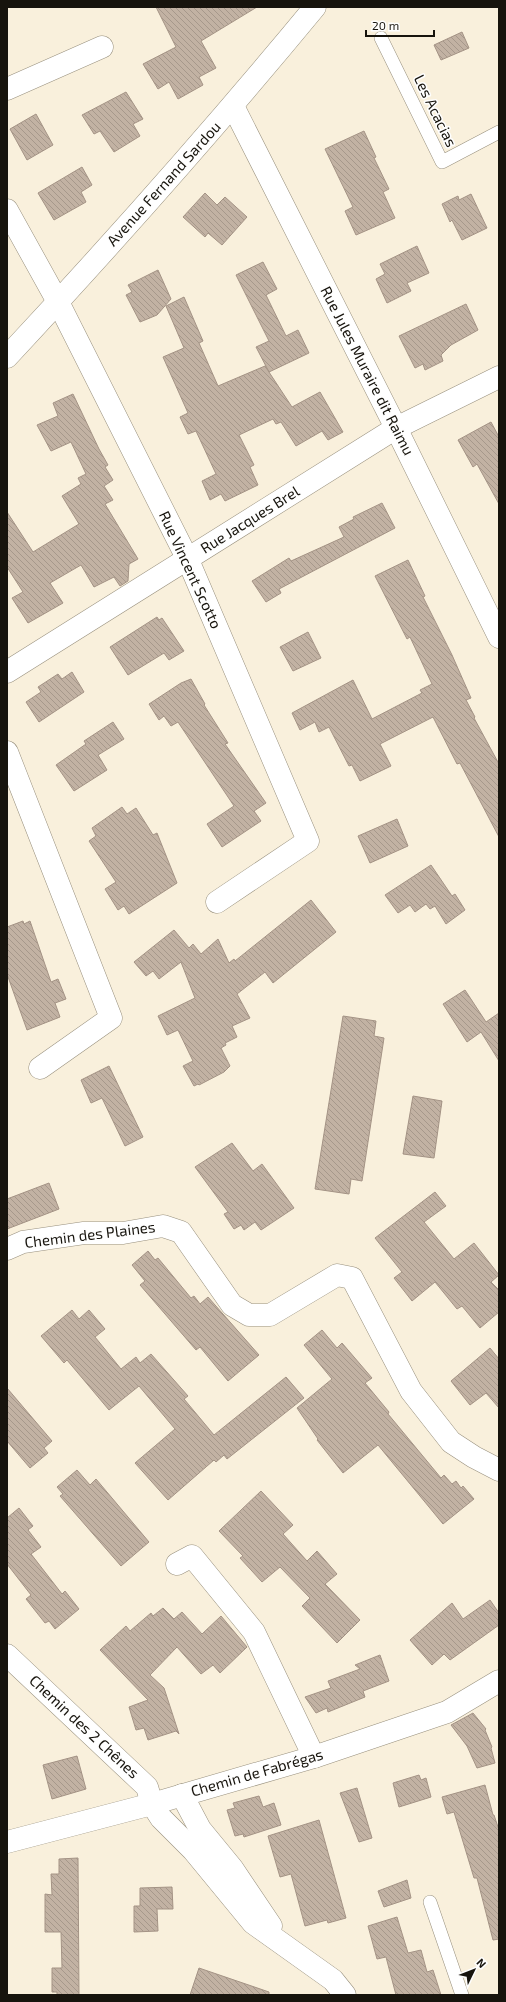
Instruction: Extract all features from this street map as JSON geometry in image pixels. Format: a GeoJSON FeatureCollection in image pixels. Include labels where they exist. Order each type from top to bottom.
{"type":"FeatureCollection","features":[{"type":"Feature","properties":{"kind":"street","name":"Avenue Fernand Sardou"},"geometry":{"type":"LineString","coordinates":[[7,357],[233,106],[315,7]]}},
{"type":"Feature","properties":{"kind":"street"},"geometry":{"type":"LineString","coordinates":[[7,89],[102,46]]}},
{"type":"Feature","properties":{"kind":"street","name":"Rue Jules Muraire dit Raimu"},"geometry":{"type":"LineString","coordinates":[[233,106],[396,428],[499,638]]}},
{"type":"Feature","properties":{"kind":"street","name":"Rue Vincent Scotto"},"geometry":{"type":"LineString","coordinates":[[7,210],[58,302],[188,560],[308,841],[217,902]]}},
{"type":"Feature","properties":{"kind":"street","name":"Rue Jacques Brel"},"geometry":{"type":"LineString","coordinates":[[7,672],[188,560],[396,428],[499,378]]}},
{"type":"Feature","properties":{"kind":"street"},"geometry":{"type":"LineString","coordinates":[[7,752],[111,1018],[40,1068]]}},
{"type":"Feature","properties":{"kind":"street","name":"Chemin des Plaines"},"geometry":{"type":"LineString","coordinates":[[7,1249],[23,1242],[84,1233],[123,1233],[163,1226],[181,1232],[232,1305],[249,1315],[270,1315],[337,1275],[352,1278],[411,1391],[451,1442],[474,1457],[499,1470]]}},
{"type":"Feature","properties":{"kind":"street"},"geometry":{"type":"LineString","coordinates":[[177,1564],[192,1556],[254,1632],[314,1757]]}},
{"type":"Feature","properties":{"kind":"street","name":"Chemin des 2 Chênes"},"geometry":{"type":"LineString","coordinates":[[7,1655],[147,1787],[152,1804],[161,1818],[193,1850],[252,1923],[333,1980],[345,1995]]}},
{"type":"Feature","properties":{"kind":"street","name":"Chemin de Fabrégas"},"geometry":{"type":"LineString","coordinates":[[7,1842],[152,1804],[314,1757],[447,1712],[499,1681]]}},
{"type":"Feature","properties":{"kind":"street"},"geometry":{"type":"LineString","coordinates":[[182,1795],[200,1829],[232,1868],[284,1945]]}},
{"type":"Feature","properties":{"kind":"lane","name":"Les Acacias"},"geometry":{"type":"LineString","coordinates":[[382,38],[442,162],[499,132]]}},
{"type":"Feature","properties":{"kind":"lane"},"geometry":{"type":"LineString","coordinates":[[430,1902],[462,1995]]}},
{"type":"Feature","properties":{"kind":"building"},"geometry":{"type":"Polygon","coordinates":[[[156,7],[257,7],[201,41],[216,68],[199,77],[203,85],[178,99],[169,82],[158,89],[143,64],[176,47],[156,7]]]}},
{"type":"Feature","properties":{"kind":"building"},"geometry":{"type":"Polygon","coordinates":[[[462,32],[469,48],[441,60],[434,45],[462,32]]]}},
{"type":"Feature","properties":{"kind":"building"},"geometry":{"type":"Polygon","coordinates":[[[126,92],[143,119],[133,124],[140,136],[114,152],[100,131],[94,134],[82,115],[126,92]]]}},
{"type":"Feature","properties":{"kind":"building"},"geometry":{"type":"Polygon","coordinates":[[[36,114],[53,145],[27,160],[10,129],[36,114]]]}},
{"type":"Feature","properties":{"kind":"building"},"geometry":{"type":"Polygon","coordinates":[[[364,131],[376,157],[374,158],[389,189],[383,192],[395,218],[356,235],[345,211],[353,207],[325,149],[364,131]]]}},
{"type":"Feature","properties":{"kind":"building"},"geometry":{"type":"Polygon","coordinates":[[[82,167],[92,185],[81,192],[86,202],[54,220],[38,193],[82,167]]]}},
{"type":"Feature","properties":{"kind":"building"},"geometry":{"type":"Polygon","coordinates":[[[205,193],[217,205],[225,197],[247,217],[222,245],[208,233],[205,237],[183,217],[205,193]]]}},
{"type":"Feature","properties":{"kind":"building"},"geometry":{"type":"Polygon","coordinates":[[[471,194],[487,228],[462,240],[452,220],[450,222],[442,204],[458,196],[459,200],[471,194]]]}},
{"type":"Feature","properties":{"kind":"building"},"geometry":{"type":"Polygon","coordinates":[[[417,246],[429,273],[407,283],[411,291],[387,303],[376,279],[385,274],[380,264],[417,246]]]}},
{"type":"Feature","properties":{"kind":"building"},"geometry":{"type":"Polygon","coordinates":[[[263,262],[277,289],[266,295],[286,336],[298,330],[309,353],[269,372],[256,347],[269,341],[236,275],[263,262]]]}},
{"type":"Feature","properties":{"kind":"building"},"geometry":{"type":"Polygon","coordinates":[[[158,270],[171,299],[157,315],[140,322],[126,295],[132,292],[128,285],[158,270]]]}},
{"type":"Feature","properties":{"kind":"building"},"geometry":{"type":"Polygon","coordinates":[[[184,297],[203,341],[199,343],[218,386],[265,366],[292,407],[320,392],[343,432],[328,440],[322,431],[296,446],[281,422],[276,424],[273,419],[239,435],[254,465],[250,467],[258,485],[225,501],[221,494],[210,500],[202,481],[216,474],[196,431],[188,434],[180,417],[188,413],[163,357],[184,348],[166,306],[184,297]]]}},
{"type":"Feature","properties":{"kind":"building"},"geometry":{"type":"Polygon","coordinates":[[[466,304],[478,330],[451,345],[441,355],[443,361],[425,370],[423,364],[415,368],[399,336],[466,304]]]}},
{"type":"Feature","properties":{"kind":"building"},"geometry":{"type":"Polygon","coordinates":[[[73,394],[108,465],[105,467],[113,480],[104,486],[113,500],[105,504],[138,559],[129,564],[128,581],[120,586],[114,577],[94,587],[81,565],[50,583],[63,603],[28,623],[12,598],[23,592],[7,567],[7,512],[33,552],[79,524],[62,496],[81,484],[78,478],[86,474],[71,442],[51,451],[37,425],[58,416],[53,403],[73,394]]]}},
{"type":"Feature","properties":{"kind":"building"},"geometry":{"type":"Polygon","coordinates":[[[491,422],[499,437],[499,504],[477,464],[473,467],[458,440],[491,422]]]}},
{"type":"Feature","properties":{"kind":"building"},"geometry":{"type":"Polygon","coordinates":[[[382,503],[395,528],[279,589],[281,593],[266,602],[252,581],[289,558],[291,561],[344,537],[339,527],[354,519],[353,517],[382,503]]]}},
{"type":"Feature","properties":{"kind":"building"},"geometry":{"type":"Polygon","coordinates":[[[408,560],[425,596],[423,597],[452,655],[471,698],[466,700],[475,717],[474,718],[499,764],[499,837],[460,763],[457,764],[433,717],[380,744],[391,766],[360,781],[352,765],[349,766],[329,727],[319,732],[315,722],[300,730],[292,713],[353,680],[372,719],[422,693],[420,690],[432,684],[410,637],[407,639],[375,576],[408,560]]]}},
{"type":"Feature","properties":{"kind":"building"},"geometry":{"type":"Polygon","coordinates":[[[157,617],[159,620],[162,618],[184,651],[169,660],[164,653],[128,675],[110,647],[157,617]]]}},
{"type":"Feature","properties":{"kind":"building"},"geometry":{"type":"Polygon","coordinates":[[[308,632],[321,658],[293,671],[280,647],[308,632]]]}},
{"type":"Feature","properties":{"kind":"building"},"geometry":{"type":"Polygon","coordinates":[[[72,672],[84,692],[39,722],[26,702],[41,692],[38,687],[58,674],[62,679],[72,672]]]}},
{"type":"Feature","properties":{"kind":"building"},"geometry":{"type":"Polygon","coordinates":[[[191,679],[205,704],[204,705],[228,743],[225,744],[266,803],[254,811],[261,821],[222,847],[207,824],[234,806],[178,722],[171,726],[164,716],[159,720],[149,704],[181,683],[191,679]]]}},
{"type":"Feature","properties":{"kind":"building"},"geometry":{"type":"Polygon","coordinates":[[[113,722],[124,739],[98,755],[107,770],[74,791],[56,765],[86,744],[84,741],[113,722]]]}},
{"type":"Feature","properties":{"kind":"building"},"geometry":{"type":"Polygon","coordinates":[[[122,807],[127,814],[136,808],[153,835],[157,833],[177,883],[129,914],[124,906],[118,910],[105,889],[116,882],[89,841],[96,836],[92,828],[122,807]]]}},
{"type":"Feature","properties":{"kind":"building"},"geometry":{"type":"Polygon","coordinates":[[[397,819],[408,846],[370,863],[358,836],[397,819]]]}},
{"type":"Feature","properties":{"kind":"building"},"geometry":{"type":"Polygon","coordinates":[[[431,865],[452,896],[455,894],[465,910],[446,924],[435,906],[430,909],[426,904],[415,912],[410,905],[398,913],[385,895],[431,865]]]}},
{"type":"Feature","properties":{"kind":"building"},"geometry":{"type":"Polygon","coordinates":[[[311,900],[336,932],[273,983],[265,972],[237,994],[250,1018],[232,1026],[237,1037],[225,1043],[226,1045],[221,1048],[230,1066],[224,1072],[199,1085],[194,1086],[183,1066],[193,1061],[178,1030],[167,1035],[158,1016],[195,998],[181,962],[159,979],[153,971],[146,976],[134,962],[174,930],[189,948],[193,944],[201,954],[218,939],[229,963],[234,959],[235,961],[311,900]]]}},
{"type":"Feature","properties":{"kind":"building"},"geometry":{"type":"Polygon","coordinates":[[[23,921],[24,924],[30,921],[51,982],[58,979],[66,999],[55,1003],[60,1017],[27,1030],[7,974],[7,927],[23,921]]]}},
{"type":"Feature","properties":{"kind":"building"},"geometry":{"type":"Polygon","coordinates":[[[465,990],[486,1022],[499,1013],[499,1061],[481,1032],[467,1042],[443,1004],[465,990]]]}},
{"type":"Feature","properties":{"kind":"building"},"geometry":{"type":"Polygon","coordinates":[[[343,1016],[376,1021],[374,1036],[384,1038],[362,1181],[351,1179],[349,1194],[315,1189],[343,1016]]]}},
{"type":"Feature","properties":{"kind":"building"},"geometry":{"type":"Polygon","coordinates":[[[109,1066],[143,1137],[125,1146],[102,1098],[91,1103],[81,1080],[109,1066]]]}},
{"type":"Feature","properties":{"kind":"building"},"geometry":{"type":"Polygon","coordinates":[[[413,1096],[442,1101],[434,1158],[403,1154],[413,1096]]]}},
{"type":"Feature","properties":{"kind":"building"},"geometry":{"type":"Polygon","coordinates":[[[232,1143],[253,1171],[262,1164],[294,1208],[261,1230],[255,1222],[244,1230],[241,1225],[234,1229],[224,1214],[228,1212],[195,1167],[232,1143]]]}},
{"type":"Feature","properties":{"kind":"building"},"geometry":{"type":"Polygon","coordinates":[[[49,1183],[59,1209],[7,1229],[7,1199],[49,1183]]]}},
{"type":"Feature","properties":{"kind":"building"},"geometry":{"type":"Polygon","coordinates":[[[435,1192],[446,1206],[424,1222],[454,1259],[474,1243],[499,1275],[491,1282],[499,1290],[499,1312],[480,1328],[462,1306],[457,1309],[435,1282],[412,1301],[394,1278],[402,1272],[375,1238],[435,1192]]]}},
{"type":"Feature","properties":{"kind":"building"},"geometry":{"type":"Polygon","coordinates":[[[148,1251],[155,1260],[158,1258],[191,1298],[194,1296],[200,1304],[208,1297],[259,1355],[228,1381],[200,1347],[196,1350],[140,1285],[145,1281],[132,1265],[148,1251]]]}},
{"type":"Feature","properties":{"kind":"building"},"geometry":{"type":"Polygon","coordinates":[[[72,1310],[79,1319],[89,1310],[105,1329],[95,1337],[121,1369],[136,1357],[140,1363],[151,1354],[188,1396],[184,1399],[214,1435],[286,1377],[304,1398],[227,1459],[224,1455],[216,1462],[214,1460],[168,1500],[135,1463],[175,1429],[139,1386],[109,1410],[67,1360],[64,1363],[41,1336],[72,1310]]]}},
{"type":"Feature","properties":{"kind":"building"},"geometry":{"type":"Polygon","coordinates":[[[322,1330],[337,1348],[342,1343],[372,1378],[365,1383],[389,1412],[388,1414],[441,1478],[444,1475],[452,1484],[456,1481],[461,1488],[463,1486],[474,1499],[443,1524],[378,1445],[343,1473],[317,1440],[318,1439],[297,1408],[332,1379],[304,1345],[322,1330]]]}},
{"type":"Feature","properties":{"kind":"building"},"geometry":{"type":"Polygon","coordinates":[[[490,1348],[499,1359],[499,1408],[486,1393],[470,1405],[451,1381],[490,1348]]]}},
{"type":"Feature","properties":{"kind":"building"},"geometry":{"type":"Polygon","coordinates":[[[7,1388],[52,1441],[44,1448],[48,1453],[30,1468],[7,1441],[7,1388]]]}},
{"type":"Feature","properties":{"kind":"building"},"geometry":{"type":"Polygon","coordinates":[[[77,1470],[90,1485],[96,1479],[149,1542],[121,1566],[60,1496],[63,1494],[57,1487],[77,1470]]]}},
{"type":"Feature","properties":{"kind":"building"},"geometry":{"type":"Polygon","coordinates":[[[261,1491],[293,1525],[283,1534],[307,1561],[317,1551],[337,1574],[325,1584],[360,1620],[337,1643],[302,1606],[310,1598],[280,1567],[262,1582],[240,1558],[243,1556],[219,1531],[261,1491]]]}},
{"type":"Feature","properties":{"kind":"building"},"geometry":{"type":"Polygon","coordinates":[[[19,1508],[33,1526],[28,1530],[41,1547],[31,1554],[62,1594],[65,1591],[79,1609],[55,1629],[49,1621],[45,1623],[26,1599],[31,1595],[7,1564],[7,1518],[19,1508]]]}},
{"type":"Feature","properties":{"kind":"building"},"geometry":{"type":"Polygon","coordinates":[[[490,1600],[499,1613],[499,1625],[450,1660],[444,1654],[432,1665],[410,1640],[452,1603],[463,1619],[490,1600]]]}},
{"type":"Feature","properties":{"kind":"building"},"geometry":{"type":"Polygon","coordinates":[[[163,1608],[174,1619],[182,1612],[202,1634],[221,1616],[247,1647],[220,1673],[213,1665],[201,1674],[177,1647],[150,1675],[164,1688],[179,1734],[176,1731],[148,1740],[144,1728],[136,1730],[129,1707],[148,1700],[100,1650],[126,1626],[130,1631],[151,1613],[153,1616],[163,1608]]]}},
{"type":"Feature","properties":{"kind":"building"},"geometry":{"type":"Polygon","coordinates":[[[380,1655],[389,1681],[363,1691],[365,1697],[328,1712],[327,1708],[316,1713],[305,1697],[331,1688],[328,1681],[360,1669],[355,1665],[380,1655]]]}},
{"type":"Feature","properties":{"kind":"building"},"geometry":{"type":"Polygon","coordinates":[[[473,1713],[486,1729],[485,1730],[492,1747],[495,1763],[477,1768],[467,1746],[451,1725],[473,1713]]]}},
{"type":"Feature","properties":{"kind":"building"},"geometry":{"type":"Polygon","coordinates":[[[77,1756],[86,1789],[52,1799],[43,1765],[77,1756]]]}},
{"type":"Feature","properties":{"kind":"building"},"geometry":{"type":"Polygon","coordinates":[[[419,1775],[421,1780],[426,1778],[431,1797],[399,1807],[393,1783],[419,1775]]]}},
{"type":"Feature","properties":{"kind":"building"},"geometry":{"type":"Polygon","coordinates":[[[485,1785],[493,1815],[499,1830],[499,1939],[493,1940],[477,1878],[474,1878],[454,1812],[447,1814],[442,1797],[485,1785]]]}},
{"type":"Feature","properties":{"kind":"building"},"geometry":{"type":"Polygon","coordinates":[[[357,1788],[372,1838],[359,1842],[340,1793],[357,1788]]]}},
{"type":"Feature","properties":{"kind":"building"},"geometry":{"type":"Polygon","coordinates":[[[259,1796],[263,1807],[274,1803],[281,1825],[244,1837],[243,1834],[235,1836],[227,1810],[235,1808],[233,1803],[259,1796]]]}},
{"type":"Feature","properties":{"kind":"building"},"geometry":{"type":"Polygon","coordinates":[[[319,1820],[346,1918],[328,1923],[327,1920],[305,1926],[291,1874],[280,1877],[268,1836],[319,1820]]]}},
{"type":"Feature","properties":{"kind":"building"},"geometry":{"type":"Polygon","coordinates":[[[78,1858],[79,1995],[57,1995],[57,1992],[52,1992],[52,1968],[62,1968],[61,1932],[45,1932],[45,1894],[52,1895],[51,1874],[59,1874],[59,1859],[78,1858]]]}},
{"type":"Feature","properties":{"kind":"building"},"geometry":{"type":"Polygon","coordinates":[[[407,1880],[411,1898],[384,1907],[378,1891],[407,1880]]]}},
{"type":"Feature","properties":{"kind":"building"},"geometry":{"type":"Polygon","coordinates":[[[172,1887],[173,1909],[157,1909],[158,1931],[134,1932],[134,1906],[140,1906],[140,1888],[172,1887]]]}},
{"type":"Feature","properties":{"kind":"building"},"geometry":{"type":"Polygon","coordinates":[[[397,1917],[408,1953],[421,1950],[427,1972],[433,1970],[441,1995],[396,1995],[386,1957],[377,1959],[368,1926],[397,1917]]]}},
{"type":"Feature","properties":{"kind":"building"},"geometry":{"type":"Polygon","coordinates":[[[199,1968],[269,1992],[269,1995],[190,1995],[199,1968]]]}}]}
